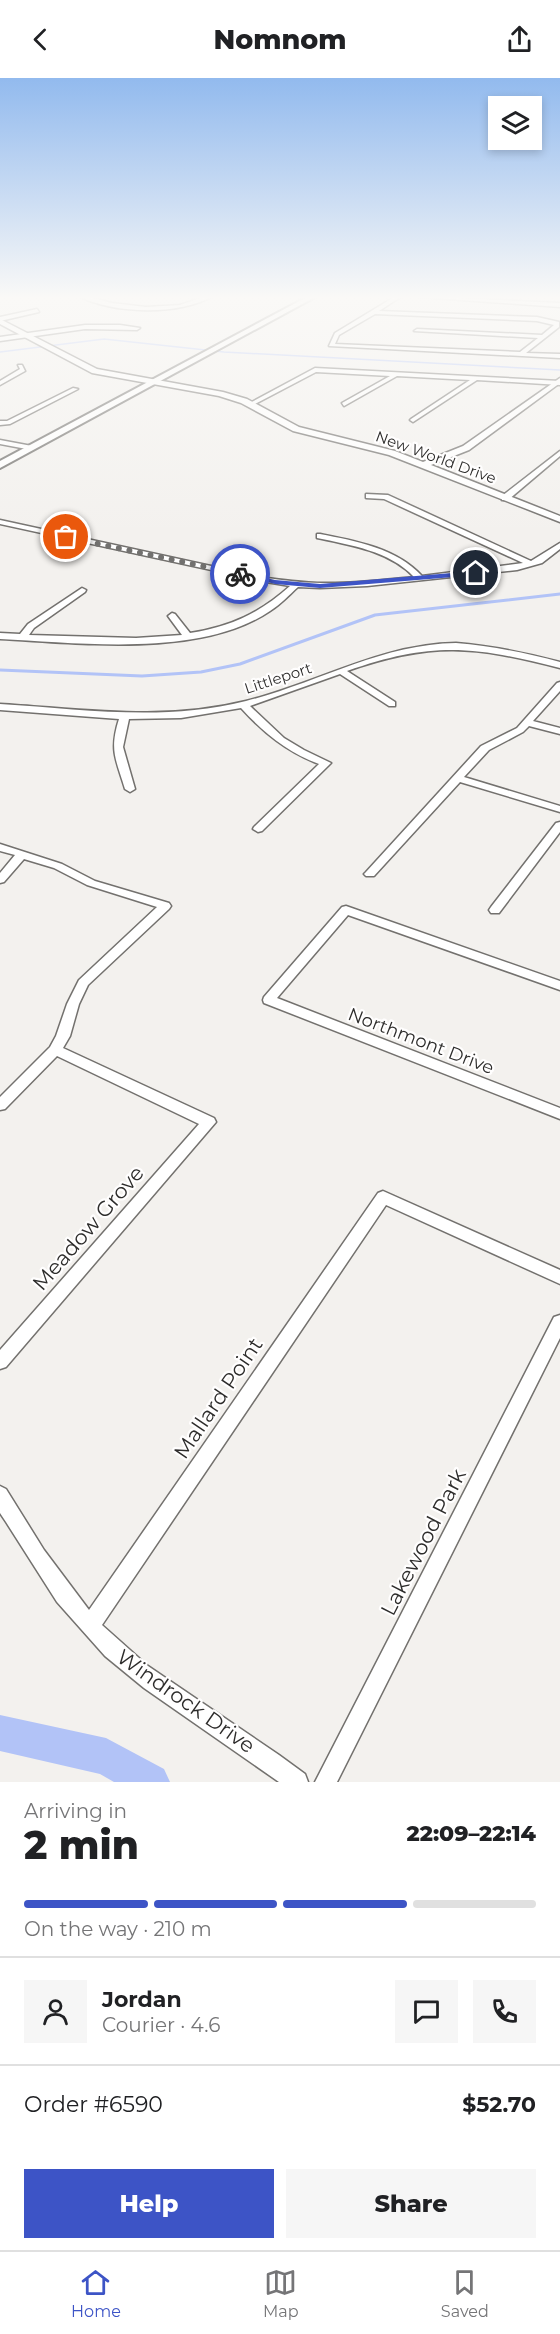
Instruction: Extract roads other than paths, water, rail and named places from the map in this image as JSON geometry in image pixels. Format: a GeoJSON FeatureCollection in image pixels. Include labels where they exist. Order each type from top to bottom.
{"type":"FeatureCollection","features":[{"type":"Feature","properties":{"kind":"main road"},"geometry":{"type":"LineString","coordinates":[[0,465],[167,376]]}},
{"type":"Feature","properties":{"kind":"street"},"geometry":{"type":"LineString","coordinates":[[0,383],[15,376]]}},
{"type":"Feature","properties":{"kind":"street","name":"New World Drive"},"geometry":{"type":"LineString","coordinates":[[117,376],[220,394],[251,404],[280,422],[297,429],[382,449],[560,519]]}},
{"type":"Feature","properties":{"kind":"street"},"geometry":{"type":"LineString","coordinates":[[251,404],[305,376]]}},
{"type":"Feature","properties":{"kind":"street"},"geometry":{"type":"LineString","coordinates":[[344,404],[394,376]]}},
{"type":"Feature","properties":{"kind":"street"},"geometry":{"type":"LineString","coordinates":[[405,376],[559,382]]}},
{"type":"Feature","properties":{"kind":"street"},"geometry":{"type":"LineString","coordinates":[[412,420],[475,379]]}},
{"type":"Feature","properties":{"kind":"street"},"geometry":{"type":"LineString","coordinates":[[424,465],[466,448],[559,382]]}},
{"type":"Feature","properties":{"kind":"street"},"geometry":{"type":"LineString","coordinates":[[0,423],[8,423],[75,389]]}},
{"type":"Feature","properties":{"kind":"street"},"geometry":{"type":"LineString","coordinates":[[0,442],[32,448]]}},
{"type":"Feature","properties":{"kind":"street"},"geometry":{"type":"LineString","coordinates":[[505,498],[560,453]]}},
{"type":"Feature","properties":{"kind":"street"},"geometry":{"type":"LineString","coordinates":[[369,495],[385,497],[531,564]]}},
{"type":"Feature","properties":{"kind":"street"},"geometry":{"type":"LineString","coordinates":[[0,522],[266,580],[296,584],[348,585],[495,572],[531,564],[546,557],[560,545]]}},
{"type":"Feature","properties":{"kind":"street"},"geometry":{"type":"LineString","coordinates":[[320,536],[370,548],[413,570],[420,579]]}},
{"type":"Feature","properties":{"kind":"street"},"geometry":{"type":"LineString","coordinates":[[0,636],[142,641],[188,637],[250,618],[272,605],[296,584]]}},
{"type":"Feature","properties":{"kind":"street"},"geometry":{"type":"LineString","coordinates":[[23,637],[31,626],[82,590]]}},
{"type":"Feature","properties":{"kind":"street"},"geometry":{"type":"LineString","coordinates":[[172,616],[188,637]]}},
{"type":"Feature","properties":{"kind":"street","name":"Littleport"},"geometry":{"type":"LineString","coordinates":[[2,707],[125,717],[172,716],[244,705],[401,652],[448,646],[498,650],[560,664]]}},
{"type":"Feature","properties":{"kind":"street"},"geometry":{"type":"LineString","coordinates":[[342,672],[392,704]]}},
{"type":"Feature","properties":{"kind":"street"},"geometry":{"type":"LineString","coordinates":[[370,874],[485,748],[520,730],[560,685]]}},
{"type":"Feature","properties":{"kind":"street"},"geometry":{"type":"LineString","coordinates":[[244,705],[281,743],[326,763],[258,829]]}},
{"type":"Feature","properties":{"kind":"street"},"geometry":{"type":"LineString","coordinates":[[0,718],[2,707]]}},
{"type":"Feature","properties":{"kind":"street"},"geometry":{"type":"LineString","coordinates":[[125,717],[117,745],[120,764],[130,789]]}},
{"type":"Feature","properties":{"kind":"street"},"geometry":{"type":"LineString","coordinates":[[527,722],[560,731]]}},
{"type":"Feature","properties":{"kind":"street"},"geometry":{"type":"LineString","coordinates":[[457,778],[560,809]]}},
{"type":"Feature","properties":{"kind":"street"},"geometry":{"type":"LineString","coordinates":[[495,910],[560,825]]}},
{"type":"Feature","properties":{"kind":"street"},"geometry":{"type":"LineString","coordinates":[[0,847],[58,866],[91,883],[165,906],[83,983],[73,1004],[63,1036],[55,1050],[0,1106]]}},
{"type":"Feature","properties":{"kind":"street"},"geometry":{"type":"LineString","coordinates":[[0,880],[22,854]]}},
{"type":"Feature","properties":{"kind":"street","name":"Northmont Drive"},"geometry":{"type":"LineString","coordinates":[[560,986],[346,910],[269,1000],[560,1114]]}},
{"type":"Feature","properties":{"kind":"street","name":"Meadow Grove"},"geometry":{"type":"LineString","coordinates":[[0,1362],[208,1122],[55,1050]]}},
{"type":"Feature","properties":{"kind":"street","name":"Mallard Point"},"geometry":{"type":"LineString","coordinates":[[90,1625],[383,1197],[560,1277]]}},
{"type":"Feature","properties":{"kind":"street","name":"Lakewood Park"},"geometry":{"type":"LineString","coordinates":[[326,1782],[560,1322]]}},
{"type":"Feature","properties":{"kind":"street","name":"Windrock Drive"},"geometry":{"type":"LineString","coordinates":[[0,1495],[34,1554],[68,1602],[113,1650],[152,1681],[263,1755],[297,1782]]}},
{"type":"Feature","properties":{"kind":"waterway"},"geometry":{"type":"LineString","coordinates":[[0,670],[142,676],[201,672],[240,664],[375,615],[560,594]]}},
{"type":"Feature","properties":{"kind":"waterway"},"geometry":{"type":"LineString","coordinates":[[0,1733],[106,1757],[151,1782]]}}]}
